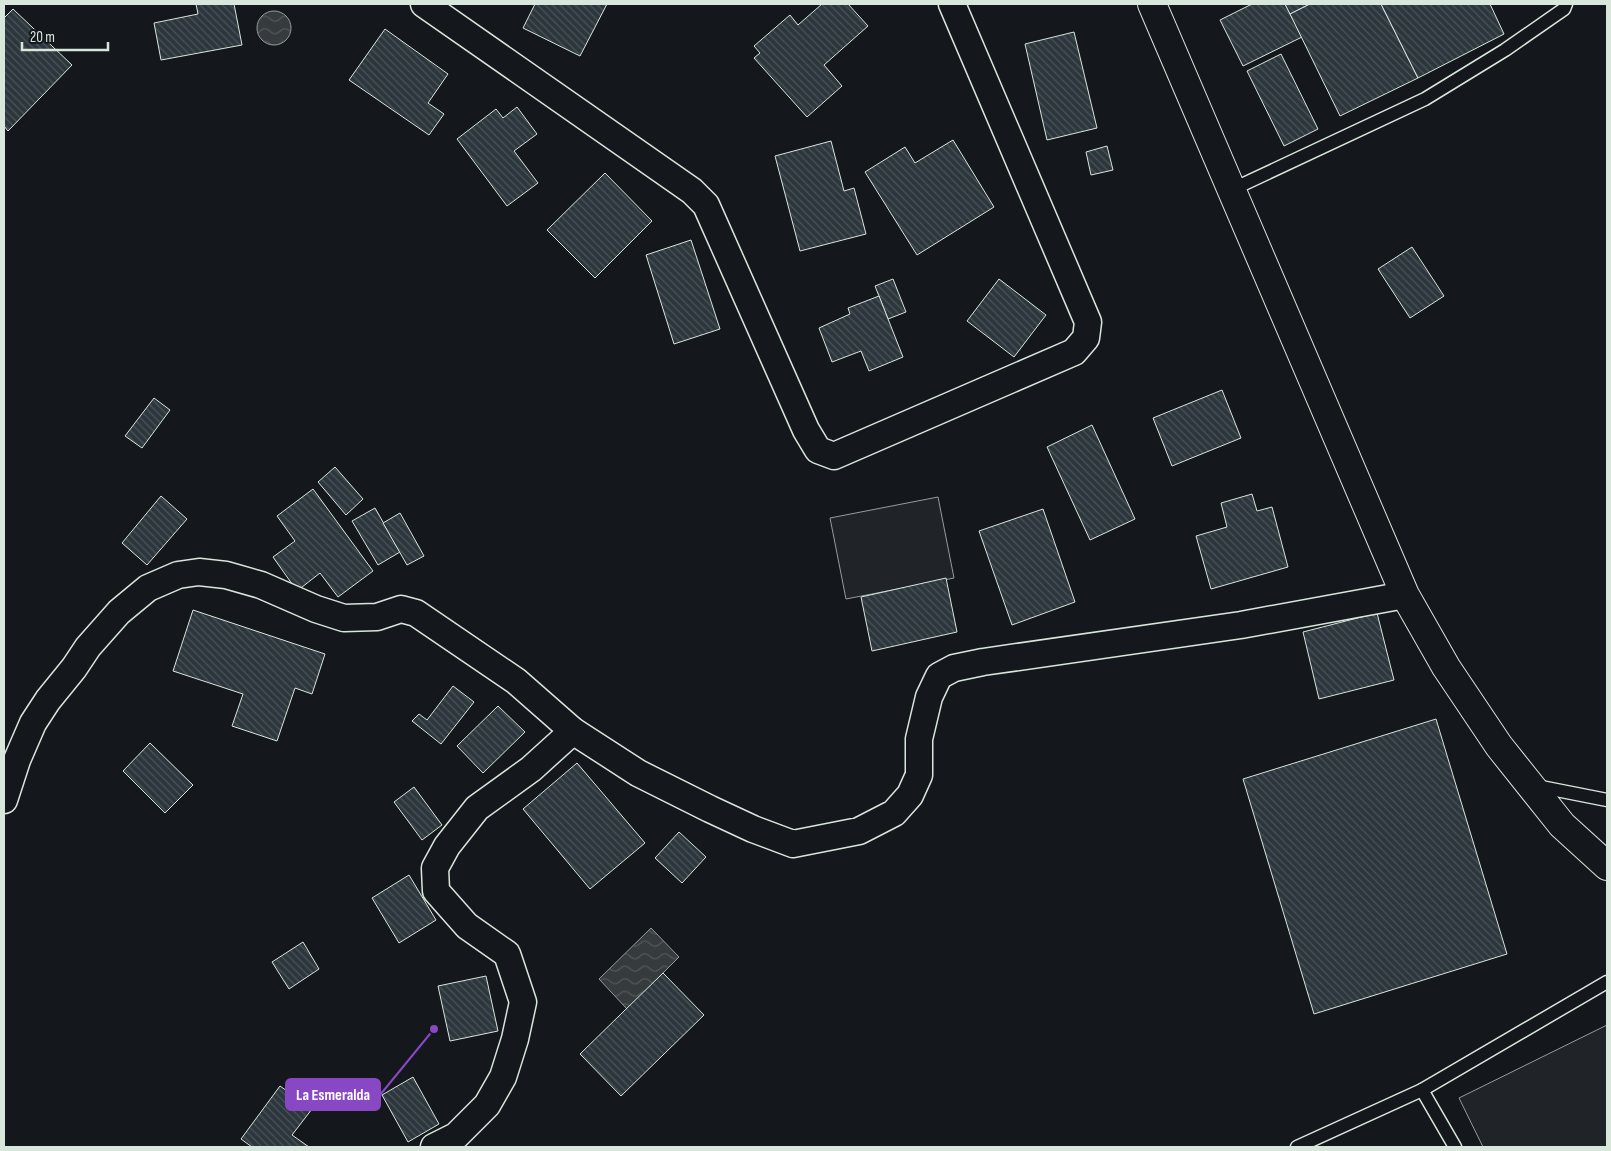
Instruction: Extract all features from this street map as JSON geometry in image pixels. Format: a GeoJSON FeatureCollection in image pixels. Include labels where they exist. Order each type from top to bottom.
{"type":"FeatureCollection","features":[{"type":"Feature","properties":{"kind":"main road"},"geometry":{"type":"LineString","coordinates":[[1152,4],[1405,595],[1446,667],[1499,746],[1562,824],[1607,866]]}},
{"type":"Feature","properties":{"kind":"street"},"geometry":{"type":"LineString","coordinates":[[424,4],[692,191],[706,205],[806,430],[818,450],[834,456],[1074,352],[1086,338],[1088,322],[952,4]]}},
{"type":"Feature","properties":{"kind":"street"},"geometry":{"type":"LineString","coordinates":[[4,800],[17,760],[33,723],[88,647],[119,612],[148,588],[178,575],[199,572],[226,575],[261,585],[316,609],[344,618],[377,617],[401,609],[416,613],[516,681],[573,731],[638,773],[745,825],[793,844],[859,831],[894,813],[910,795],[920,775],[919,739],[929,697],[939,676],[954,668],[1241,625],[1405,595]]}},
{"type":"Feature","properties":{"kind":"street"},"geometry":{"type":"LineString","coordinates":[[434,1147],[456,1136],[486,1105],[503,1077],[515,1039],[523,1002],[507,954],[467,926],[436,891],[435,868],[447,846],[477,808],[531,769],[573,731]]}},
{"type":"Feature","properties":{"kind":"lane"},"geometry":{"type":"LineString","coordinates":[[1231,190],[1425,99],[1505,50],[1564,9],[1566,4]]}},
{"type":"Feature","properties":{"kind":"lane"},"geometry":{"type":"LineString","coordinates":[[1531,786],[1607,800]]}},
{"type":"Feature","properties":{"kind":"lane"},"geometry":{"type":"LineString","coordinates":[[1298,1147],[1422,1090],[1607,982]]}},
{"type":"Feature","properties":{"kind":"lane"},"geometry":{"type":"LineString","coordinates":[[1422,1090],[1455,1147]]}},
{"type":"Feature","properties":{"kind":"shaded area"},"geometry":{"type":"Polygon","coordinates":[[[938,497],[954,578],[846,599],[830,518],[938,497]]]}},
{"type":"Feature","properties":{"kind":"shaded area"},"geometry":{"type":"Polygon","coordinates":[[[1607,1025],[1607,1147],[1483,1147],[1459,1098],[1607,1025]]]}},
{"type":"Feature","properties":{"kind":"water"},"geometry":{"type":"Polygon","coordinates":[[[274,11],[286,16],[291,28],[286,40],[274,45],[262,40],[257,28],[262,16],[274,11]]]}},
{"type":"Feature","properties":{"kind":"water"},"geometry":{"type":"Polygon","coordinates":[[[651,928],[679,957],[627,1009],[599,979],[651,928]]]}},
{"type":"Feature","properties":{"kind":"building"},"geometry":{"type":"Polygon","coordinates":[[[196,4],[234,4],[242,45],[161,60],[154,23],[198,14],[196,4]]]}},
{"type":"Feature","properties":{"kind":"building"},"geometry":{"type":"Polygon","coordinates":[[[535,4],[607,4],[580,56],[523,28],[535,4]]]}},
{"type":"Feature","properties":{"kind":"building"},"geometry":{"type":"Polygon","coordinates":[[[822,4],[848,4],[868,26],[824,65],[842,86],[807,117],[754,58],[760,53],[754,46],[790,15],[798,25],[822,4]]]}},
{"type":"Feature","properties":{"kind":"building"},"geometry":{"type":"Polygon","coordinates":[[[1252,4],[1285,4],[1302,37],[1243,66],[1220,20],[1252,4]]]}},
{"type":"Feature","properties":{"kind":"building"},"geometry":{"type":"Polygon","coordinates":[[[1285,4],[1310,4],[1290,14],[1285,4]]]}},
{"type":"Feature","properties":{"kind":"building"},"geometry":{"type":"Polygon","coordinates":[[[1310,4],[1381,4],[1418,78],[1340,116],[1290,14],[1310,4]]]}},
{"type":"Feature","properties":{"kind":"building"},"geometry":{"type":"Polygon","coordinates":[[[1381,4],[1490,4],[1504,34],[1418,78],[1381,4]]]}},
{"type":"Feature","properties":{"kind":"building"},"geometry":{"type":"Polygon","coordinates":[[[13,9],[72,65],[8,131],[4,126],[4,18],[13,9]]]}},
{"type":"Feature","properties":{"kind":"building"},"geometry":{"type":"Polygon","coordinates":[[[385,29],[448,74],[428,103],[444,114],[429,135],[349,80],[385,29]]]}},
{"type":"Feature","properties":{"kind":"building"},"geometry":{"type":"Polygon","coordinates":[[[1074,32],[1097,128],[1047,140],[1025,44],[1074,32]]]}},
{"type":"Feature","properties":{"kind":"building"},"geometry":{"type":"Polygon","coordinates":[[[1281,54],[1318,129],[1284,146],[1247,71],[1281,54]]]}},
{"type":"Feature","properties":{"kind":"building"},"geometry":{"type":"Polygon","coordinates":[[[517,107],[537,134],[514,151],[538,183],[507,206],[457,139],[496,109],[503,118],[517,107]]]}},
{"type":"Feature","properties":{"kind":"building"},"geometry":{"type":"Polygon","coordinates":[[[953,140],[994,207],[917,255],[865,172],[905,147],[915,163],[953,140]]]}},
{"type":"Feature","properties":{"kind":"building"},"geometry":{"type":"Polygon","coordinates":[[[831,141],[844,191],[854,188],[866,234],[800,251],[775,156],[831,141]]]}},
{"type":"Feature","properties":{"kind":"building"},"geometry":{"type":"Polygon","coordinates":[[[1107,146],[1113,170],[1091,175],[1086,152],[1107,146]]]}},
{"type":"Feature","properties":{"kind":"building"},"geometry":{"type":"Polygon","coordinates":[[[605,173],[652,221],[595,278],[547,230],[605,173]]]}},
{"type":"Feature","properties":{"kind":"building"},"geometry":{"type":"Polygon","coordinates":[[[691,240],[720,329],[674,344],[646,255],[691,240]]]}},
{"type":"Feature","properties":{"kind":"building"},"geometry":{"type":"Polygon","coordinates":[[[1412,247],[1444,296],[1410,318],[1378,269],[1412,247]]]}},
{"type":"Feature","properties":{"kind":"building"},"geometry":{"type":"Polygon","coordinates":[[[893,279],[906,312],[888,319],[875,286],[893,279]]]}},
{"type":"Feature","properties":{"kind":"building"},"geometry":{"type":"Polygon","coordinates":[[[999,279],[1046,315],[1014,357],[967,321],[999,279]]]}},
{"type":"Feature","properties":{"kind":"building"},"geometry":{"type":"Polygon","coordinates":[[[879,296],[903,357],[869,371],[861,351],[832,362],[819,328],[850,314],[848,308],[879,296]]]}},
{"type":"Feature","properties":{"kind":"building"},"geometry":{"type":"Polygon","coordinates":[[[1222,390],[1241,438],[1172,466],[1153,418],[1222,390]]]}},
{"type":"Feature","properties":{"kind":"building"},"geometry":{"type":"Polygon","coordinates":[[[154,398],[170,410],[142,448],[125,436],[154,398]]]}},
{"type":"Feature","properties":{"kind":"building"},"geometry":{"type":"Polygon","coordinates":[[[1092,425],[1135,519],[1090,540],[1047,447],[1092,425]]]}},
{"type":"Feature","properties":{"kind":"building"},"geometry":{"type":"Polygon","coordinates":[[[335,467],[363,499],[346,515],[318,482],[335,467]]]}},
{"type":"Feature","properties":{"kind":"building"},"geometry":{"type":"Polygon","coordinates":[[[313,489],[373,571],[338,597],[320,573],[297,591],[273,557],[295,541],[277,516],[313,489]]]}},
{"type":"Feature","properties":{"kind":"building"},"geometry":{"type":"Polygon","coordinates":[[[1252,494],[1257,511],[1272,507],[1288,567],[1211,589],[1196,536],[1227,527],[1221,503],[1252,494]]]}},
{"type":"Feature","properties":{"kind":"building"},"geometry":{"type":"Polygon","coordinates":[[[161,496],[187,519],[147,565],[122,543],[161,496]]]}},
{"type":"Feature","properties":{"kind":"building"},"geometry":{"type":"Polygon","coordinates":[[[375,508],[400,552],[378,565],[352,521],[375,508]]]}},
{"type":"Feature","properties":{"kind":"building"},"geometry":{"type":"Polygon","coordinates":[[[1043,509],[1075,602],[1012,625],[979,531],[1043,509]]]}},
{"type":"Feature","properties":{"kind":"building"},"geometry":{"type":"Polygon","coordinates":[[[400,513],[424,556],[407,565],[383,523],[400,513]]]}},
{"type":"Feature","properties":{"kind":"building"},"geometry":{"type":"Polygon","coordinates":[[[946,578],[957,632],[872,651],[861,597],[946,578]]]}},
{"type":"Feature","properties":{"kind":"building"},"geometry":{"type":"Polygon","coordinates":[[[193,610],[325,654],[312,694],[295,688],[277,741],[232,726],[243,694],[173,671],[193,610]]]}},
{"type":"Feature","properties":{"kind":"building"},"geometry":{"type":"Polygon","coordinates":[[[1377,613],[1394,680],[1319,699],[1303,632],[1377,613]]]}},
{"type":"Feature","properties":{"kind":"building"},"geometry":{"type":"Polygon","coordinates":[[[453,686],[474,702],[441,744],[412,721],[419,714],[427,720],[453,686]]]}},
{"type":"Feature","properties":{"kind":"building"},"geometry":{"type":"Polygon","coordinates":[[[498,706],[525,732],[483,773],[457,746],[498,706]]]}},
{"type":"Feature","properties":{"kind":"building"},"geometry":{"type":"Polygon","coordinates":[[[1436,719],[1507,954],[1314,1014],[1243,779],[1436,719]]]}},
{"type":"Feature","properties":{"kind":"building"},"geometry":{"type":"Polygon","coordinates":[[[150,743],[193,785],[165,813],[123,771],[150,743]]]}},
{"type":"Feature","properties":{"kind":"building"},"geometry":{"type":"Polygon","coordinates":[[[577,763],[645,843],[590,889],[523,809],[577,763]]]}},
{"type":"Feature","properties":{"kind":"building"},"geometry":{"type":"Polygon","coordinates":[[[414,787],[442,825],[422,840],[394,802],[414,787]]]}},
{"type":"Feature","properties":{"kind":"building"},"geometry":{"type":"Polygon","coordinates":[[[679,832],[706,857],[682,883],[655,858],[679,832]]]}},
{"type":"Feature","properties":{"kind":"building"},"geometry":{"type":"Polygon","coordinates":[[[409,875],[436,920],[399,943],[372,898],[409,875]]]}},
{"type":"Feature","properties":{"kind":"building"},"geometry":{"type":"Polygon","coordinates":[[[303,942],[319,969],[289,989],[272,962],[303,942]]]}},
{"type":"Feature","properties":{"kind":"building"},"geometry":{"type":"Polygon","coordinates":[[[663,973],[704,1015],[621,1096],[580,1054],[663,973]]]}},
{"type":"Feature","properties":{"kind":"building"},"geometry":{"type":"Polygon","coordinates":[[[486,976],[498,1031],[450,1041],[438,986],[486,976]]]}},
{"type":"Feature","properties":{"kind":"building"},"geometry":{"type":"Polygon","coordinates":[[[413,1077],[439,1124],[408,1142],[382,1095],[413,1077]]]}},
{"type":"Feature","properties":{"kind":"building"},"geometry":{"type":"Polygon","coordinates":[[[280,1086],[312,1109],[292,1135],[309,1147],[252,1147],[241,1139],[280,1086]]]}},
{"type":"Feature","properties":{"kind":"place","name":"La Esmeralda"},"geometry":{"type":"Point","coordinates":[434,1029]}}]}
